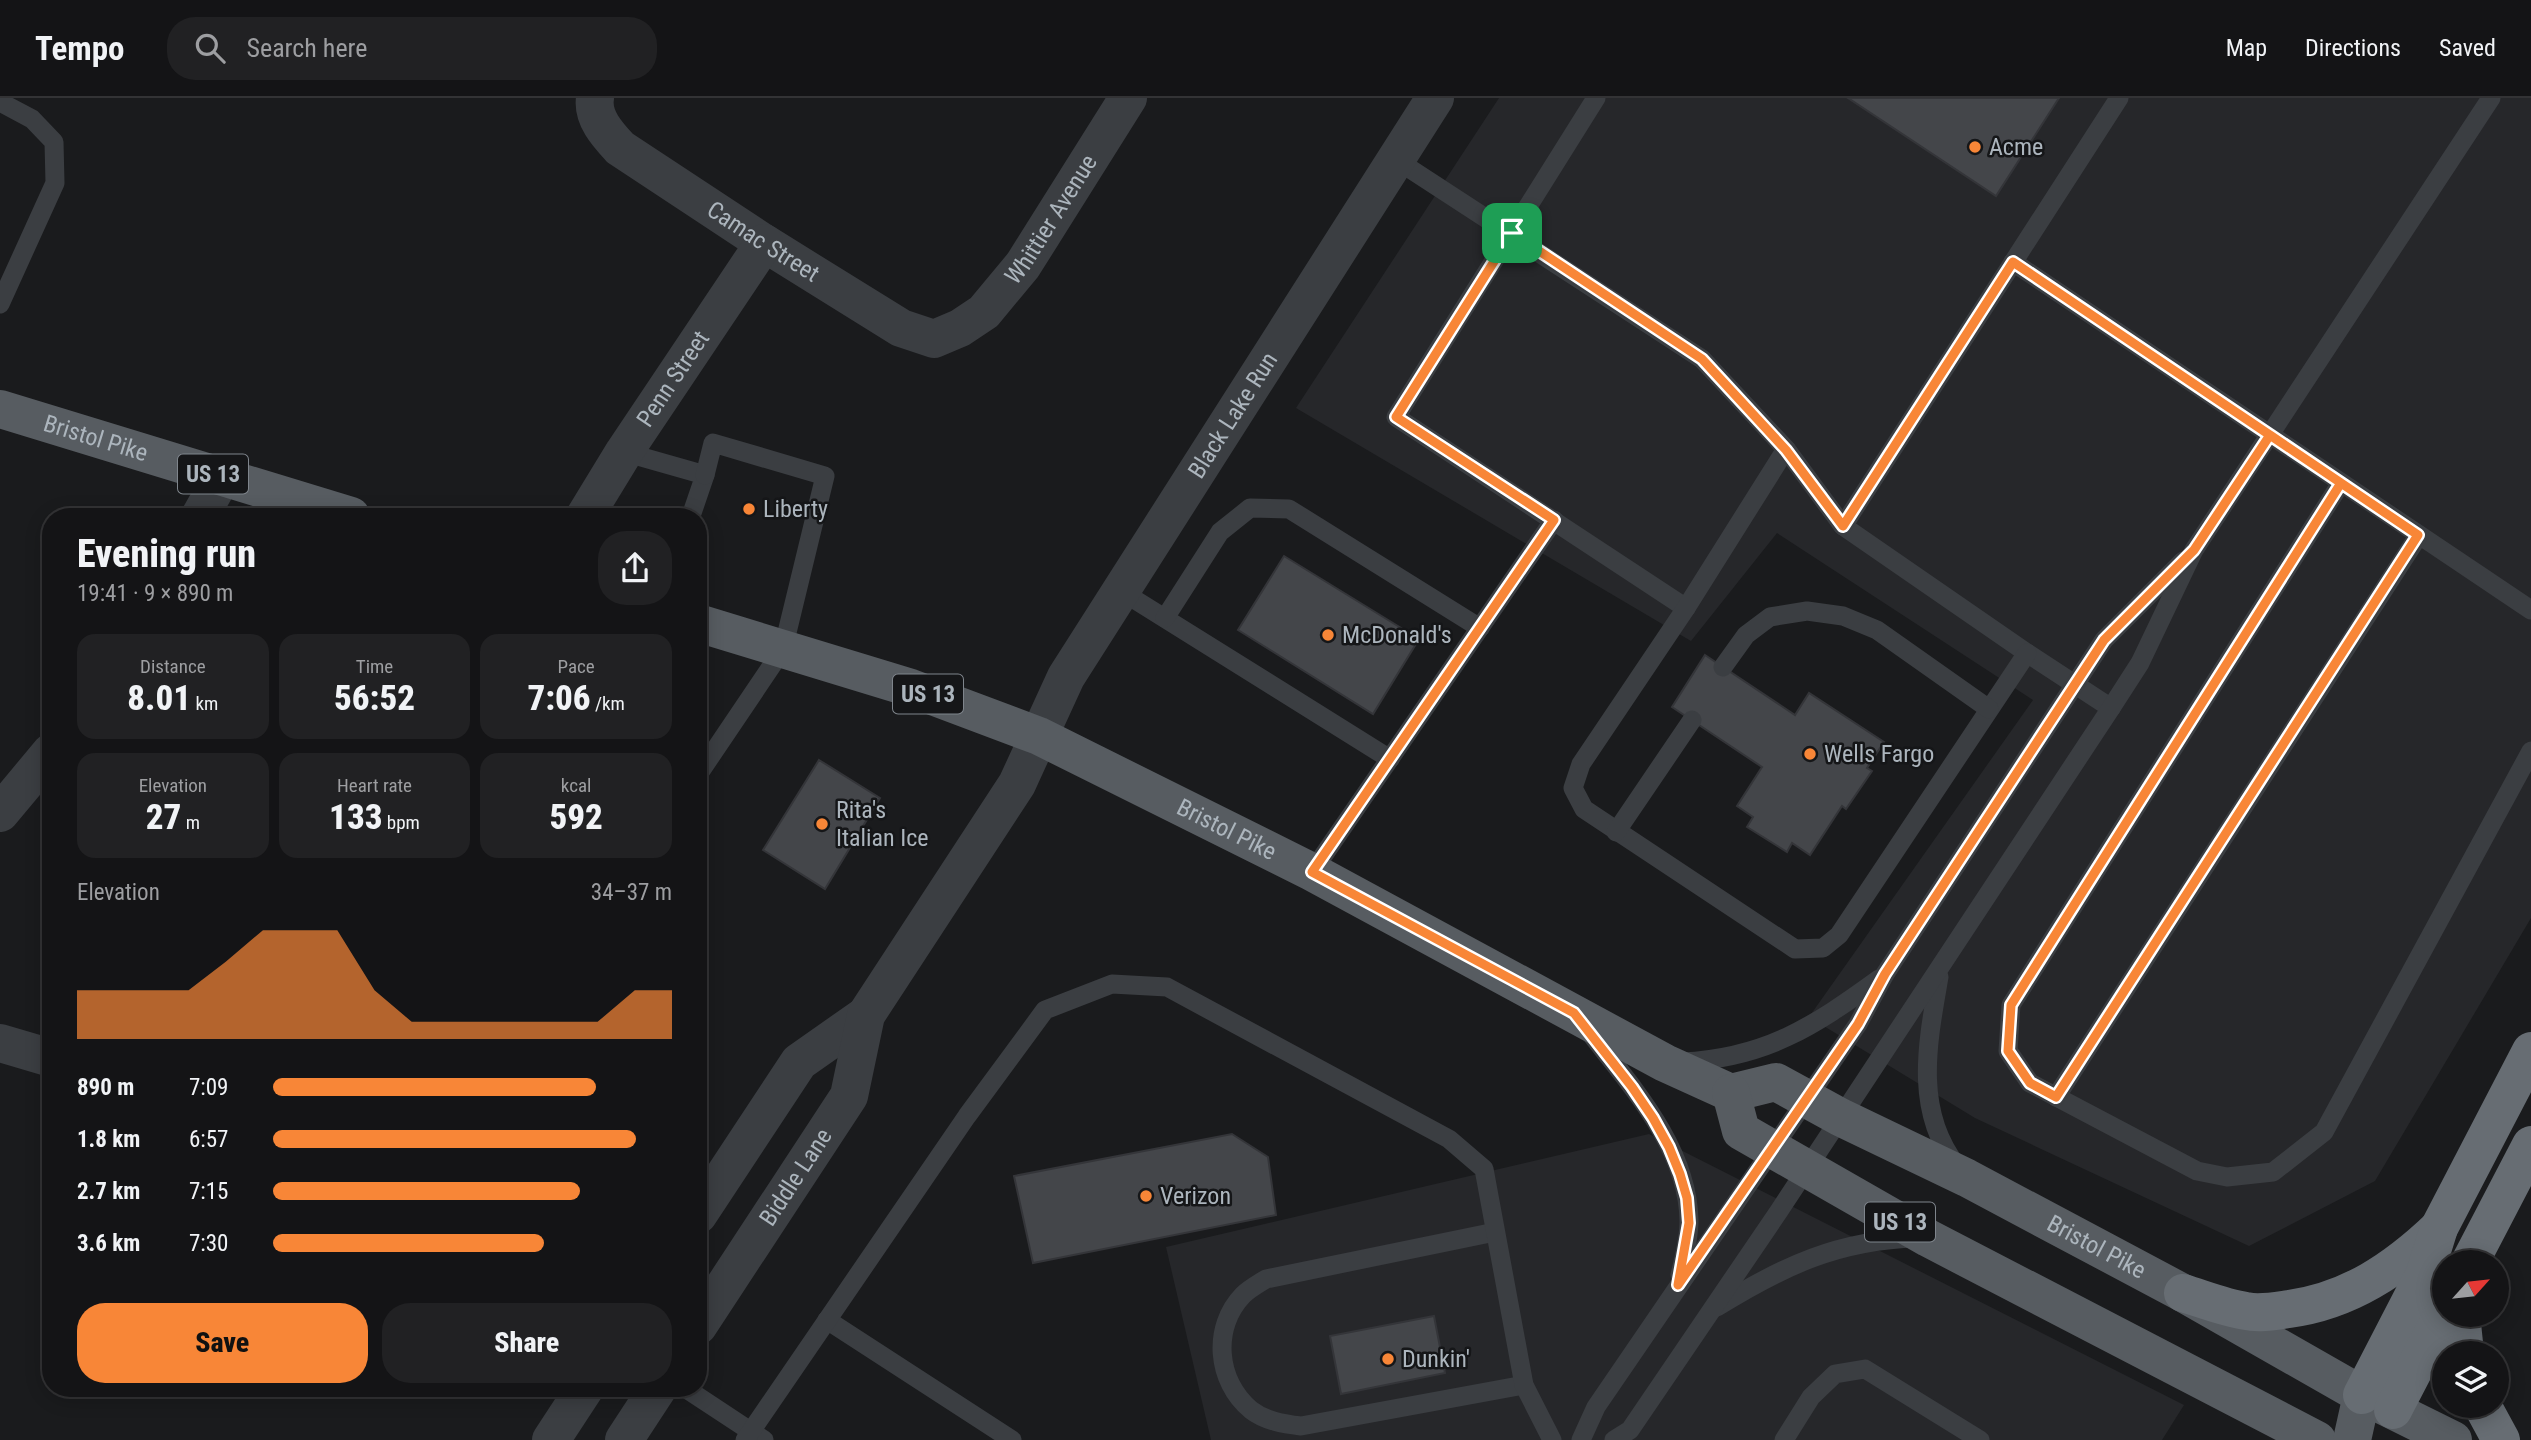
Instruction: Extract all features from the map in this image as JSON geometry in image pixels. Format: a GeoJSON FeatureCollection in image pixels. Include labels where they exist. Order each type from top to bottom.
{"type":"FeatureCollection","features":[{"type":"Feature","properties":{"kind":"highway"},"geometry":{"type":"LineString","coordinates":[[2377,1402],[2426,1273],[2438,1228],[2531,1051]]}},
{"type":"Feature","properties":{"kind":"highway"},"geometry":{"type":"LineString","coordinates":[[2476,1250],[2531,1145]]}},
{"type":"Feature","properties":{"kind":"highway"},"geometry":{"type":"LineString","coordinates":[[2183,1293],[2246,1312],[2308,1307],[2338,1297],[2392,1269],[2438,1228]]}},
{"type":"Feature","properties":{"kind":"highway"},"geometry":{"type":"LineString","coordinates":[[2377,1402],[2432,1327]]}},
{"type":"Feature","properties":{"kind":"highway"},"geometry":{"type":"LineString","coordinates":[[2489,1418],[2501,1440]]}},
{"type":"Feature","properties":{"kind":"main road","name":"Bristol Pike"},"geometry":{"type":"LineString","coordinates":[[0,409],[325,508]]}},
{"type":"Feature","properties":{"kind":"main road","name":"Bristol Pike"},"geometry":{"type":"LineString","coordinates":[[707,626],[911,688],[1039,736],[1312,872],[1665,1063],[1731,1093],[1776,1082],[1807,1097],[1840,1117],[1967,1178],[2183,1293],[2377,1402],[2453,1440]]}},
{"type":"Feature","properties":{"kind":"main road","name":"US 13"},"geometry":{"type":"LineString","coordinates":[[1731,1093],[1741,1131],[1928,1238],[2317,1440]]}},
{"type":"Feature","properties":{"kind":"main road"},"geometry":{"type":"LineString","coordinates":[[2352,1440],[2377,1402]]}},
{"type":"Feature","properties":{"kind":"main road"},"geometry":{"type":"LineString","coordinates":[[2364,1440],[2377,1402]]}},
{"type":"Feature","properties":{"kind":"street","name":"Whittier Avenue"},"geometry":{"type":"LineString","coordinates":[[960,328],[984,312],[1023,265],[1128,98]]}},
{"type":"Feature","properties":{"kind":"street","name":"Black Lake Run"},"geometry":{"type":"LineString","coordinates":[[1039,736],[1066,677],[1436,98]]}},
{"type":"Feature","properties":{"kind":"street","name":"Camac Street"},"geometry":{"type":"LineString","coordinates":[[594,101],[606,133],[620,148],[764,243],[901,328],[934,339],[960,328]]}},
{"type":"Feature","properties":{"kind":"street","name":"Penn Street"},"geometry":{"type":"LineString","coordinates":[[590,508],[624,452],[764,243]]}},
{"type":"Feature","properties":{"kind":"street"},"geometry":{"type":"LineString","coordinates":[[205,508],[222,477]]}},
{"type":"Feature","properties":{"kind":"street","name":"Biddle Lane"},"geometry":{"type":"LineString","coordinates":[[707,1312],[849,1096],[866,1015],[1017,784],[1039,736]]}},
{"type":"Feature","properties":{"kind":"street"},"geometry":{"type":"LineString","coordinates":[[0,813],[42,763]]}},
{"type":"Feature","properties":{"kind":"street","name":"Biddle Lane"},"geometry":{"type":"LineString","coordinates":[[707,1201],[799,1062],[866,1015]]}},
{"type":"Feature","properties":{"kind":"street"},"geometry":{"type":"LineString","coordinates":[[0,1042],[42,1055]]}},
{"type":"Feature","properties":{"kind":"street"},"geometry":{"type":"LineString","coordinates":[[551,1440],[579,1397]]}},
{"type":"Feature","properties":{"kind":"street"},"geometry":{"type":"LineString","coordinates":[[624,1440],[652,1397]]}},
{"type":"Feature","properties":{"kind":"lane"},"geometry":{"type":"LineString","coordinates":[[1596,98],[1396,417],[1686,608]]}},
{"type":"Feature","properties":{"kind":"lane"},"geometry":{"type":"LineString","coordinates":[[1843,526],[2119,98]]}},
{"type":"Feature","properties":{"kind":"lane"},"geometry":{"type":"LineString","coordinates":[[1614,1440],[1630,1430],[1807,1169],[2111,708],[2140,663],[2194,550],[2491,98]]}},
{"type":"Feature","properties":{"kind":"lane"},"geometry":{"type":"LineString","coordinates":[[0,102],[32,119],[54,142],[55,183],[0,303]]}},
{"type":"Feature","properties":{"kind":"lane"},"geometry":{"type":"LineString","coordinates":[[1395,159],[1702,359],[1786,450],[1843,526],[2026,653],[2111,708]]}},
{"type":"Feature","properties":{"kind":"lane"},"geometry":{"type":"LineString","coordinates":[[2013,262],[2531,610]]}},
{"type":"Feature","properties":{"kind":"lane"},"geometry":{"type":"LineString","coordinates":[[694,508],[713,443],[825,476],[783,649],[707,762]]}},
{"type":"Feature","properties":{"kind":"lane"},"geometry":{"type":"LineString","coordinates":[[1786,450],[1686,608],[1581,764],[1573,788],[1584,809],[1795,949],[1823,948],[1839,935],[2026,653]]}},
{"type":"Feature","properties":{"kind":"lane"},"geometry":{"type":"LineString","coordinates":[[624,452],[705,475]]}},
{"type":"Feature","properties":{"kind":"lane"},"geometry":{"type":"LineString","coordinates":[[2341,483],[2011,1005],[2008,1051],[2030,1083],[2197,1171],[2227,1177],[2273,1172],[2324,1132],[2531,751]]}},
{"type":"Feature","properties":{"kind":"lane"},"geometry":{"type":"LineString","coordinates":[[1165,618],[1220,532],[1250,509],[1289,509],[1480,628]]}},
{"type":"Feature","properties":{"kind":"lane"},"geometry":{"type":"LineString","coordinates":[[1312,872],[1554,520]]}},
{"type":"Feature","properties":{"kind":"lane"},"geometry":{"type":"LineString","coordinates":[[2056,1097],[2418,535]]}},
{"type":"Feature","properties":{"kind":"lane"},"geometry":{"type":"LineString","coordinates":[[1581,1440],[1596,1407],[1858,1024],[1885,974],[2104,640],[2194,550]]}},
{"type":"Feature","properties":{"kind":"lane"},"geometry":{"type":"LineString","coordinates":[[1121,590],[1390,760]]}},
{"type":"Feature","properties":{"kind":"lane"},"geometry":{"type":"LineString","coordinates":[[1723,667],[1746,635],[1770,617],[1807,611],[1843,615],[1877,630],[1989,709]]}},
{"type":"Feature","properties":{"kind":"lane"},"geometry":{"type":"LineString","coordinates":[[1616,832],[1692,720]]}},
{"type":"Feature","properties":{"kind":"lane"},"geometry":{"type":"LineString","coordinates":[[1941,967],[1929,1034],[1927,1088],[1941,1138],[1952,1160],[1967,1178]]}},
{"type":"Feature","properties":{"kind":"lane"},"geometry":{"type":"LineString","coordinates":[[1665,1063],[1708,1060],[1763,1048],[1811,1026],[1885,974]]}},
{"type":"Feature","properties":{"kind":"lane"},"geometry":{"type":"LineString","coordinates":[[697,1397],[753,1437],[827,1320],[967,1116],[1045,1010],[1112,984],[1167,987],[1448,1139],[1484,1169],[1524,1385],[1552,1440]]}},
{"type":"Feature","properties":{"kind":"lane"},"geometry":{"type":"LineString","coordinates":[[1574,1013],[1653,1118],[1680,1174],[1687,1198],[1689,1223],[1678,1285]]}},
{"type":"Feature","properties":{"kind":"lane"},"geometry":{"type":"LineString","coordinates":[[1495,1232],[1266,1279],[1244,1294],[1228,1316],[1221,1341],[1223,1367],[1234,1391],[1252,1411],[1275,1422],[1301,1426],[1524,1385]]}},
{"type":"Feature","properties":{"kind":"lane"},"geometry":{"type":"LineString","coordinates":[[1710,1311],[1758,1281],[1816,1255],[1885,1239],[1928,1238]]}},
{"type":"Feature","properties":{"kind":"lane"},"geometry":{"type":"LineString","coordinates":[[827,1320],[1012,1440]]}},
{"type":"Feature","properties":{"kind":"lane"},"geometry":{"type":"LineString","coordinates":[[1784,1440],[1811,1397],[1835,1374],[1866,1369],[1980,1440]]}},
{"type":"Feature","properties":{"kind":"shaded area"},"geometry":{"type":"Polygon","coordinates":[[[1499,98],[2531,98],[2531,918],[2375,1181],[2249,1246],[1975,1118],[1809,1017],[2033,700],[1777,533],[1691,641],[1296,408],[1499,98]]]}},
{"type":"Feature","properties":{"kind":"shaded area"},"geometry":{"type":"Polygon","coordinates":[[[1649,1134],[2184,1405],[2162,1440],[1211,1440],[1166,1247],[1649,1134]]]}},
{"type":"Feature","properties":{"kind":"building","name":"Acme"},"geometry":{"type":"Polygon","coordinates":[[[1848,98],[2059,98],[1996,196],[1848,98]]]}},
{"type":"Feature","properties":{"kind":"building","name":"McDonald's"},"geometry":{"type":"Polygon","coordinates":[[[1284,556],[1419,639],[1373,714],[1238,630],[1284,556]]]}},
{"type":"Feature","properties":{"kind":"building","name":"Wells Fargo"},"geometry":{"type":"Polygon","coordinates":[[[1705,655],[1795,715],[1809,693],[1884,742],[1867,768],[1872,771],[1846,809],[1842,806],[1810,855],[1792,843],[1787,852],[1747,827],[1753,817],[1737,806],[1762,767],[1672,707],[1705,655]]]}},
{"type":"Feature","properties":{"kind":"building","name":"Rita's Italian Ice"},"geometry":{"type":"Polygon","coordinates":[[[819,760],[880,798],[825,889],[763,850],[819,760]]]}},
{"type":"Feature","properties":{"kind":"building","name":"Verizon"},"geometry":{"type":"Polygon","coordinates":[[[1232,1134],[1268,1157],[1276,1215],[1033,1263],[1014,1176],[1232,1134]]]}},
{"type":"Feature","properties":{"kind":"building","name":"Dunkin'"},"geometry":{"type":"Polygon","coordinates":[[[1434,1316],[1445,1373],[1341,1394],[1330,1336],[1434,1316]]]}},
{"type":"Feature","properties":{"kind":"place","name":"Acme"},"geometry":{"type":"Point","coordinates":[1975,147]}},
{"type":"Feature","properties":{"kind":"place","name":"Liberty"},"geometry":{"type":"Point","coordinates":[749,509]}},
{"type":"Feature","properties":{"kind":"place","name":"McDonald's"},"geometry":{"type":"Point","coordinates":[1328,635]}},
{"type":"Feature","properties":{"kind":"place","name":"Wells Fargo"},"geometry":{"type":"Point","coordinates":[1810,754]}},
{"type":"Feature","properties":{"kind":"place","name":"Rita's Italian Ice"},"geometry":{"type":"Point","coordinates":[822,824]}},
{"type":"Feature","properties":{"kind":"place","name":"Verizon"},"geometry":{"type":"Point","coordinates":[1146,1196]}},
{"type":"Feature","properties":{"kind":"place","name":"Dunkin'"},"geometry":{"type":"Point","coordinates":[1388,1359]}},
{"type":"Feature","properties":{"kind":"route"},"geometry":{"type":"LineString","coordinates":[[1512,233],[1396,417],[1554,520],[1312,872],[1574,1013],[1653,1118],[1680,1174],[1687,1198],[1689,1223],[1678,1285],[1858,1024],[1885,974],[2104,640],[2194,550],[2270,435],[2418,535],[2056,1097],[2030,1083],[2008,1051],[2011,1005],[2341,483],[2270,435],[2013,262],[1843,526],[1786,450],[1702,359],[1512,233]]}}]}
